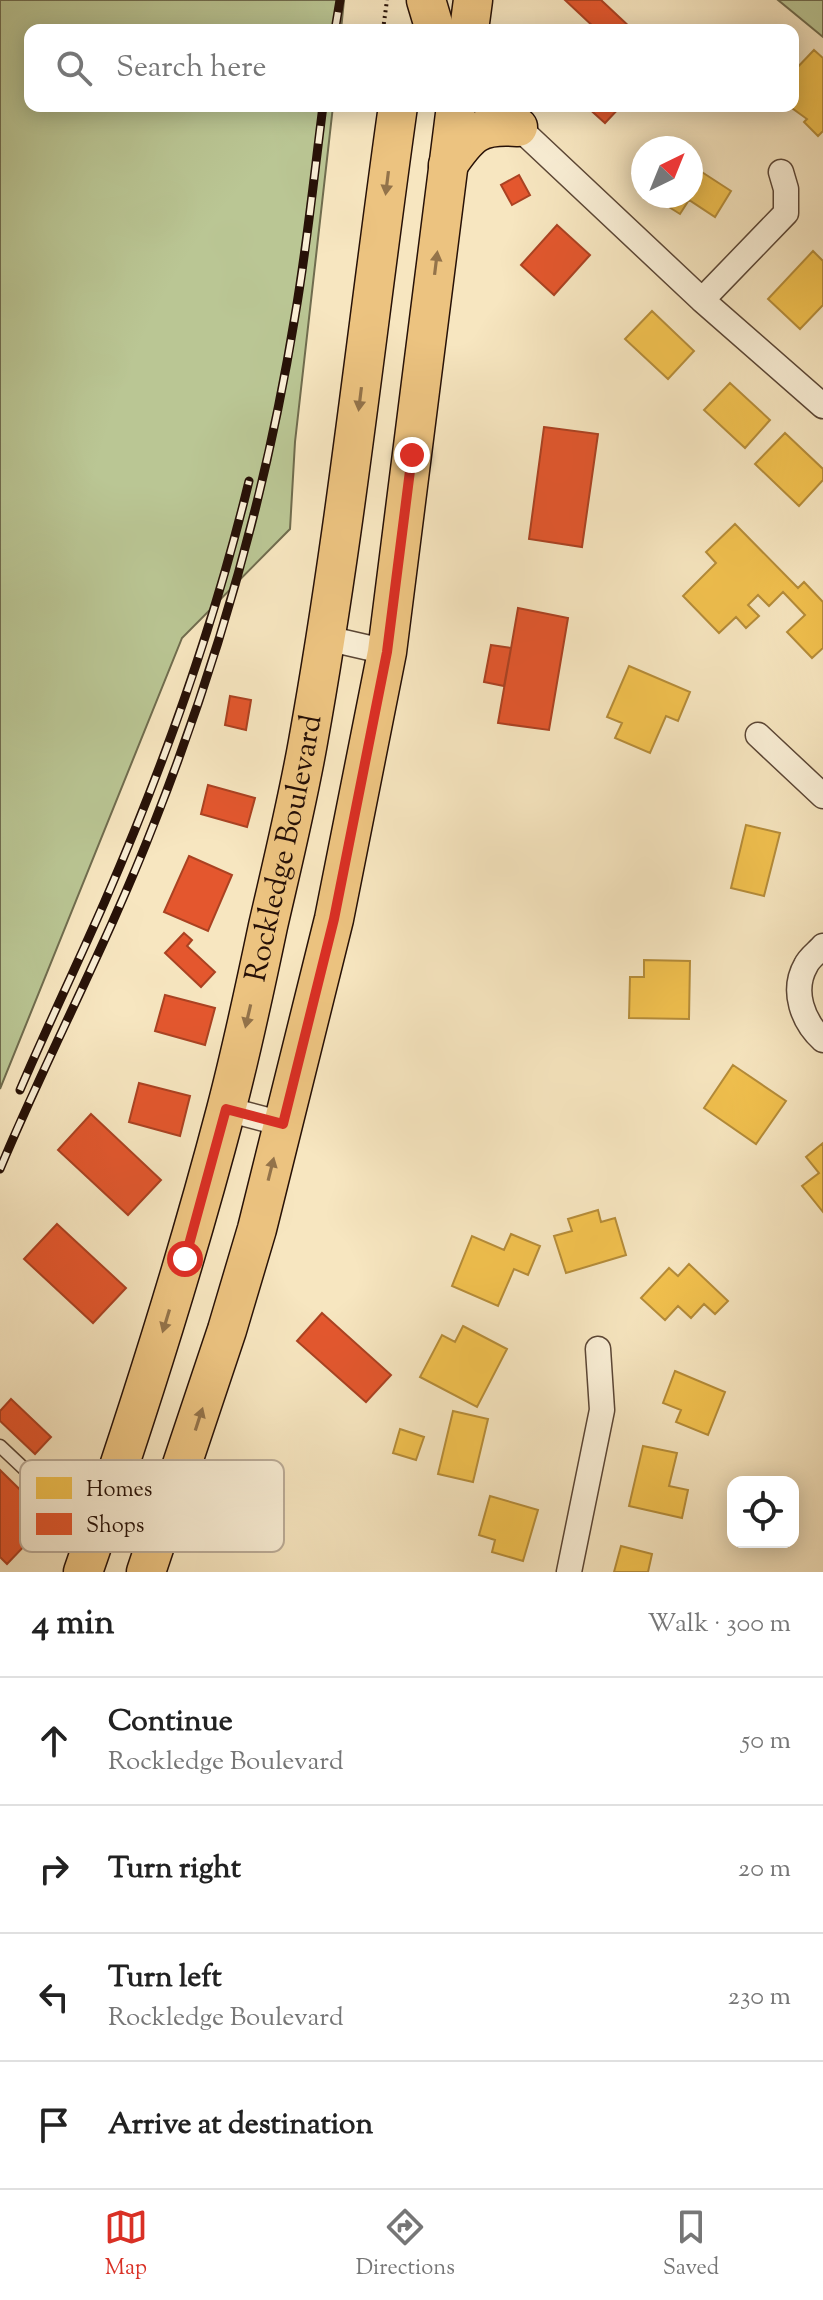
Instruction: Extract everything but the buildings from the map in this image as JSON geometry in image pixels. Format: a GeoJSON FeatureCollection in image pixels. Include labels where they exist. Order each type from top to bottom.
{"type":"FeatureCollection","features":[{"type":"Feature","properties":{"kind":"main road"},"geometry":{"type":"LineString","coordinates":[[409,24],[412,0]]}},
{"type":"Feature","properties":{"kind":"main road"},"geometry":{"type":"LineString","coordinates":[[426,0],[433,24]]}},
{"type":"Feature","properties":{"kind":"main road"},"geometry":{"type":"LineString","coordinates":[[470,24],[473,0]]}},
{"type":"Feature","properties":{"kind":"main road","name":"Rockledge Boulevard"},"geometry":{"type":"LineString","coordinates":[[122,1460],[142,1401],[226,1109],[301,776],[355,446],[397,112]]}},
{"type":"Feature","properties":{"kind":"main road","name":"Rockledge Boulevard"},"geometry":{"type":"LineString","coordinates":[[184,1460],[225,1340],[257,1229],[334,919],[387,652],[456,112]]}},
{"type":"Feature","properties":{"kind":"main road"},"geometry":{"type":"LineString","coordinates":[[448,165],[463,143],[480,128],[500,125],[506,116]]}},
{"type":"Feature","properties":{"kind":"main road","name":"Rockledge Boulevard"},"geometry":{"type":"LineString","coordinates":[[83,1572],[90,1552]]}},
{"type":"Feature","properties":{"kind":"main road","name":"Rockledge Boulevard"},"geometry":{"type":"LineString","coordinates":[[146,1572],[153,1552]]}},
{"type":"Feature","properties":{"kind":"street"},"geometry":{"type":"LineString","coordinates":[[506,116],[702,300],[823,406]]}},
{"type":"Feature","properties":{"kind":"street"},"geometry":{"type":"LineString","coordinates":[[702,300],[786,213],[786,189],[781,172]]}},
{"type":"Feature","properties":{"kind":"street"},"geometry":{"type":"LineString","coordinates":[[326,638],[387,652]]}},
{"type":"Feature","properties":{"kind":"street"},"geometry":{"type":"LineString","coordinates":[[758,735],[823,796]]}},
{"type":"Feature","properties":{"kind":"street"},"geometry":{"type":"LineString","coordinates":[[823,946],[805,966],[798,994],[809,1027],[823,1040]]}},
{"type":"Feature","properties":{"kind":"street"},"geometry":{"type":"LineString","coordinates":[[226,1109],[283,1124]]}},
{"type":"Feature","properties":{"kind":"street"},"geometry":{"type":"LineString","coordinates":[[569,1572],[602,1410],[598,1349]]}},
{"type":"Feature","properties":{"kind":"lane"},"geometry":{"type":"LineString","coordinates":[[0,1446],[20,1465]]}},
{"type":"Feature","properties":{"kind":"path"},"geometry":{"type":"LineString","coordinates":[[384,24],[387,0]]}},
{"type":"Feature","properties":{"kind":"green space"},"geometry":{"type":"Polygon","coordinates":[[[0,0],[344,0],[342,24],[24,24],[24,112],[332,112],[295,442],[290,529],[182,638],[0,1089],[0,0]]]}},
{"type":"Feature","properties":{"kind":"green space"},"geometry":{"type":"Polygon","coordinates":[[[778,0],[823,0],[823,37],[778,0]]]}},
{"type":"Feature","properties":{"kind":"railway"},"geometry":{"type":"LineString","coordinates":[[336,24],[340,0]]}},
{"type":"Feature","properties":{"kind":"railway"},"geometry":{"type":"LineString","coordinates":[[0,1169],[137,865],[178,760],[220,635],[255,509],[284,380],[303,264],[322,112]]}},
{"type":"Feature","properties":{"kind":"railway"},"geometry":{"type":"LineString","coordinates":[[20,1090],[105,901],[167,747],[204,642],[249,481]]}},
{"type":"Feature","properties":{"kind":"route"},"geometry":{"type":"LineString","coordinates":[[185,1259],[226,1109],[283,1124],[334,919],[387,652],[412,455]]}}]}
